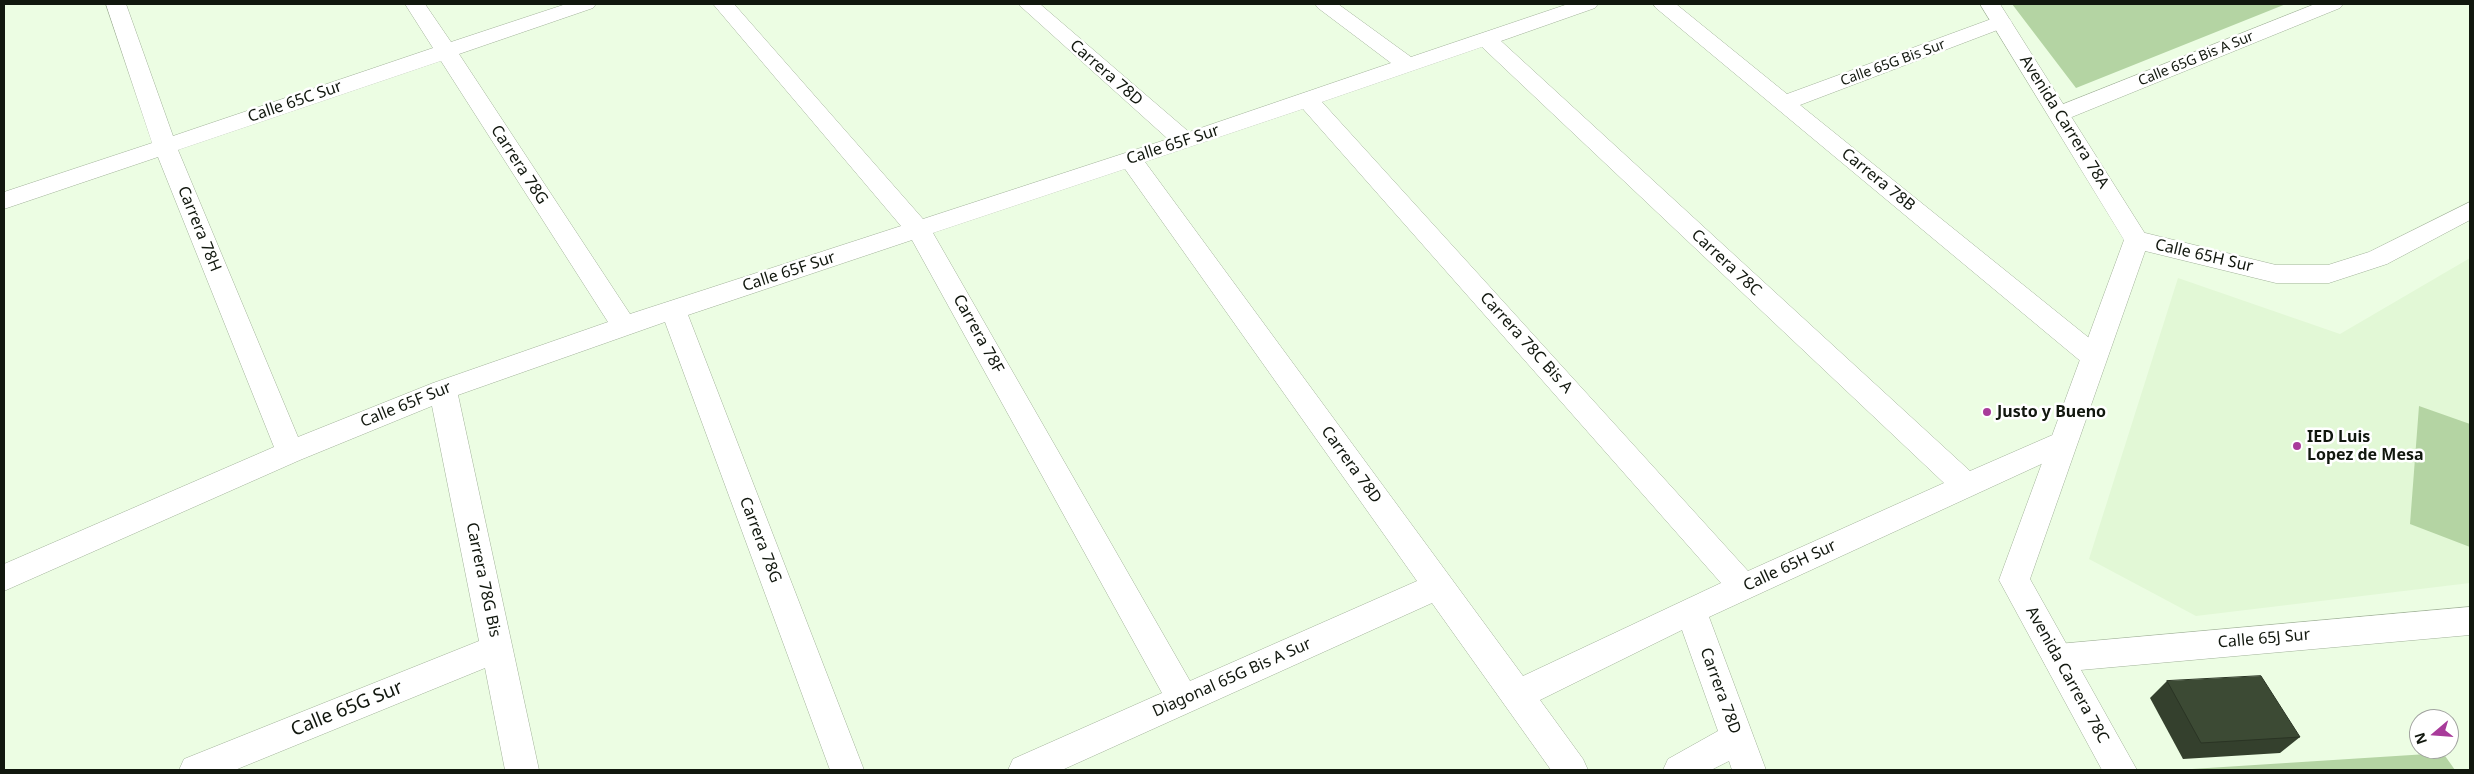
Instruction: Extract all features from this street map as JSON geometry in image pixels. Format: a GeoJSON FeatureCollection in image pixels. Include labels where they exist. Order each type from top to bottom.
{"type":"FeatureCollection","features":[{"type":"Feature","properties":{"kind":"street","name":"Carrera 78H"},"geometry":{"type":"LineString","coordinates":[[116,4],[165,146],[290,452]]}},
{"type":"Feature","properties":{"kind":"street","name":"Carrera 78G"},"geometry":{"type":"LineString","coordinates":[[414,4],[624,326]]}},
{"type":"Feature","properties":{"kind":"street","name":"Calle 65C Sur"},"geometry":{"type":"LineString","coordinates":[[4,201],[586,4]]}},
{"type":"Feature","properties":{"kind":"street","name":"Carrera 78F"},"geometry":{"type":"LineString","coordinates":[[723,4],[919,230],[1183,700]]}},
{"type":"Feature","properties":{"kind":"street","name":"Carrera 78D"},"geometry":{"type":"LineString","coordinates":[[1028,4],[1185,141]]}},
{"type":"Feature","properties":{"kind":"street"},"geometry":{"type":"LineString","coordinates":[[1325,4],[1409,66]]}},
{"type":"Feature","properties":{"kind":"street","name":"Calle 65F Sur"},"geometry":{"type":"LineString","coordinates":[[4,578],[290,452],[443,390],[624,326],[919,230],[1588,4]]}},
{"type":"Feature","properties":{"kind":"street","name":"Carrera 78B"},"geometry":{"type":"LineString","coordinates":[[1662,4],[2094,357]]}},
{"type":"Feature","properties":{"kind":"street","name":"Calle 65G Bis A Sur"},"geometry":{"type":"LineString","coordinates":[[2059,114],[2332,4]]}},
{"type":"Feature","properties":{"kind":"street","name":"Calle 65G Bis Sur"},"geometry":{"type":"LineString","coordinates":[[1784,103],[1996,13]]}},
{"type":"Feature","properties":{"kind":"street","name":"Avenida Carrera 78A"},"geometry":{"type":"LineString","coordinates":[[1996,13],[2137,240]]}},
{"type":"Feature","properties":{"kind":"street","name":"Carrera 78C"},"geometry":{"type":"LineString","coordinates":[[1486,39],[1967,486]]}},
{"type":"Feature","properties":{"kind":"street","name":"Carrera 78C Bis A"},"geometry":{"type":"LineString","coordinates":[[1308,100],[1744,587]]}},
{"type":"Feature","properties":{"kind":"street","name":"Carrera 78D"},"geometry":{"type":"LineString","coordinates":[[1130,159],[1572,770]]}},
{"type":"Feature","properties":{"kind":"street","name":"Calle 65H Sur"},"geometry":{"type":"LineString","coordinates":[[2014,580],[2137,240],[2276,274],[2329,274],[2378,258],[2470,210]]}},
{"type":"Feature","properties":{"kind":"street","name":"Carrera 78G"},"geometry":{"type":"LineString","coordinates":[[673,310],[847,770]]}},
{"type":"Feature","properties":{"kind":"street","name":"Carrera 78G Bis"},"geometry":{"type":"LineString","coordinates":[[443,390],[522,770]]}},
{"type":"Feature","properties":{"kind":"street","name":"Calle 65H Sur"},"geometry":{"type":"LineString","coordinates":[[1517,695],[1691,611],[2064,441]]}},
{"type":"Feature","properties":{"kind":"street","name":"Avenida Carrera 78C"},"geometry":{"type":"LineString","coordinates":[[2014,580],[2120,770]]}},
{"type":"Feature","properties":{"kind":"street","name":"Diagonal 65G Bis A Sur"},"geometry":{"type":"LineString","coordinates":[[1026,770],[1438,586]]}},
{"type":"Feature","properties":{"kind":"street","name":"Carrera 78D"},"geometry":{"type":"LineString","coordinates":[[1691,611],[1749,770]]}},
{"type":"Feature","properties":{"kind":"street","name":"Calle 65J Sur"},"geometry":{"type":"LineString","coordinates":[[2058,658],[2470,621]]}},
{"type":"Feature","properties":{"kind":"street","name":"Calle 65G Sur"},"geometry":{"type":"LineString","coordinates":[[196,770],[498,648]]}},
{"type":"Feature","properties":{"kind":"street"},"geometry":{"type":"LineString","coordinates":[[1680,770],[1737,738]]}},
{"type":"Feature","properties":{"kind":"shaded area"},"geometry":{"type":"Polygon","coordinates":[[[2012,4],[2286,4],[2076,88],[2012,4]]]}},
{"type":"Feature","properties":{"kind":"shaded area","name":"IED Luis Lopez de Mesa"},"geometry":{"type":"Polygon","coordinates":[[[2470,258],[2470,583],[2196,616],[2089,559],[2178,278],[2340,334],[2470,258]]]}},
{"type":"Feature","properties":{"kind":"shaded area"},"geometry":{"type":"Polygon","coordinates":[[[2419,406],[2470,424],[2470,547],[2410,524],[2419,406]]]}},
{"type":"Feature","properties":{"kind":"shaded area"},"geometry":{"type":"Polygon","coordinates":[[[2409,755],[2409,759],[2447,759],[2455,770],[2192,769],[2409,755]]]}},
{"type":"Feature","properties":{"kind":"building"},"geometry":{"type":"Polygon","coordinates":[[[2261,676],[2300,737],[2201,743],[2167,681],[2261,676]]]}},
{"type":"Feature","properties":{"kind":"place","name":"Justo y Bueno"},"geometry":{"type":"Point","coordinates":[1987,412]}},
{"type":"Feature","properties":{"kind":"place","name":"IED Luis Lopez de Mesa"},"geometry":{"type":"Point","coordinates":[2297,446]}}]}
